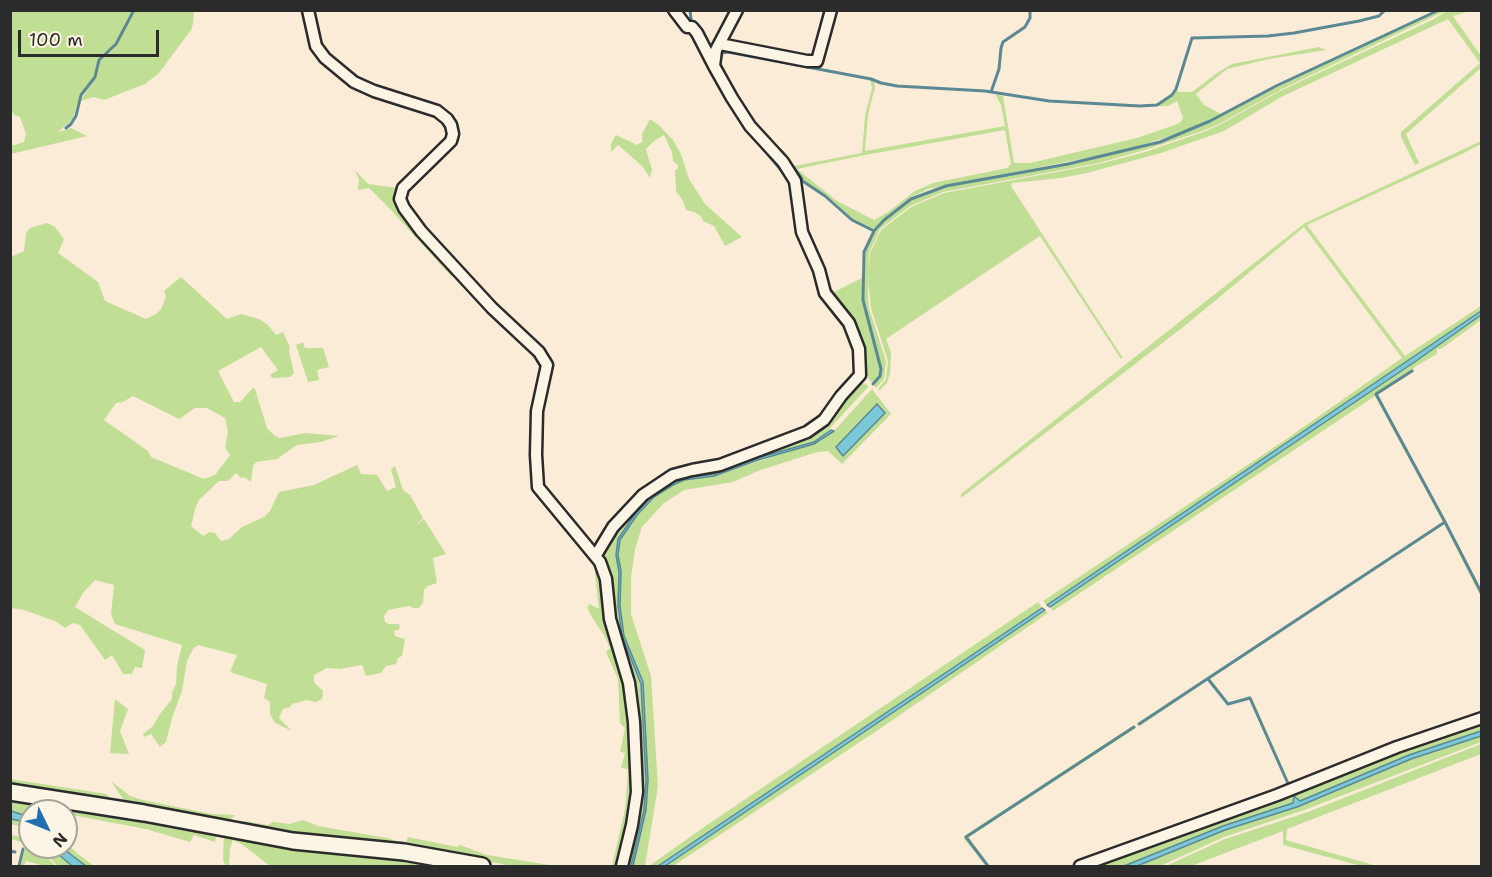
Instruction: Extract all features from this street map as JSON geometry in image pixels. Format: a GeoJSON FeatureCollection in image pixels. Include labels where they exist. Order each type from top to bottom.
{"type":"FeatureCollection","features":[{"type":"Feature","properties":{"kind":"main road"},"geometry":{"type":"LineString","coordinates":[[10,792],[144,813],[293,841],[404,852],[483,867]]}},
{"type":"Feature","properties":{"kind":"street"},"geometry":{"type":"LineString","coordinates":[[308,10],[316,46],[325,58],[354,82],[374,91],[437,111],[447,119],[453,134],[451,141],[403,189],[400,199],[421,231],[492,308],[539,352],[548,365],[537,411],[538,487],[600,562],[606,579],[610,619],[629,683],[634,722],[636,792],[632,825],[622,867]]}},
{"type":"Feature","properties":{"kind":"street"},"geometry":{"type":"LineString","coordinates":[[596,555],[613,527],[644,495],[672,475],[720,465],[807,432],[824,420],[860,375],[859,349],[849,323],[825,293],[810,248],[802,232],[795,181],[783,162],[750,126],[697,33],[692,27],[687,27],[674,10]]}},
{"type":"Feature","properties":{"kind":"street"},"geometry":{"type":"LineString","coordinates":[[714,66],[716,51],[737,10]]}},
{"type":"Feature","properties":{"kind":"street"},"geometry":{"type":"LineString","coordinates":[[720,44],[817,61],[831,10]]}},
{"type":"Feature","properties":{"kind":"street"},"geometry":{"type":"LineString","coordinates":[[1080,867],[1277,795],[1397,747],[1482,718]]}},
{"type":"Feature","properties":{"kind":"green space"},"geometry":{"type":"Polygon","coordinates":[[[11,10],[132,11],[114,44],[98,59],[94,76],[80,94],[73,119],[58,132],[71,128],[87,136],[11,154],[11,146],[24,142],[26,134],[20,117],[14,115],[11,108],[11,10]]]}},
{"type":"Feature","properties":{"kind":"green space"},"geometry":{"type":"Polygon","coordinates":[[[1441,10],[1445,11],[1282,89],[1205,130],[1099,163],[943,192],[910,206],[880,229],[869,253],[869,308],[886,361],[884,379],[876,388],[874,385],[881,376],[882,369],[864,300],[865,252],[875,232],[884,221],[912,199],[946,186],[1068,165],[1161,143],[1441,10]]]}},
{"type":"Feature","properties":{"kind":"green space"},"geometry":{"type":"Polygon","coordinates":[[[135,11],[194,11],[193,24],[159,73],[145,84],[104,100],[94,97],[80,101],[96,77],[100,61],[116,45],[135,11]]]}},
{"type":"Feature","properties":{"kind":"green space"},"geometry":{"type":"Polygon","coordinates":[[[1447,11],[1470,11],[1453,16],[1481,56],[1481,68],[1406,134],[1419,163],[1415,165],[1401,137],[1401,132],[1480,63],[1448,19],[1283,96],[1224,131],[1161,153],[1087,173],[1012,183],[1011,186],[1123,358],[1121,359],[1040,236],[886,339],[891,353],[890,374],[887,383],[879,391],[878,389],[886,379],[888,361],[871,308],[868,279],[870,253],[881,230],[911,207],[944,193],[1099,164],[1145,152],[1206,131],[1282,90],[1447,11]]]}},
{"type":"Feature","properties":{"kind":"green space"},"geometry":{"type":"Polygon","coordinates":[[[1319,47],[1326,50],[1269,59],[1227,69],[1196,94],[1204,105],[1221,114],[1180,133],[1122,151],[928,189],[911,197],[873,230],[852,219],[827,196],[814,189],[794,166],[862,153],[865,116],[872,88],[870,80],[874,81],[875,87],[868,115],[865,151],[1005,126],[1001,105],[995,94],[1003,96],[1014,163],[1030,163],[1137,138],[1175,125],[1183,118],[1177,101],[1168,106],[1157,106],[1173,96],[1177,90],[1192,92],[1232,64],[1319,47]],[[1005,130],[797,169],[837,201],[874,220],[915,191],[933,183],[1007,168],[1011,164],[1005,130]]]}},
{"type":"Feature","properties":{"kind":"green space"},"geometry":{"type":"Polygon","coordinates":[[[650,119],[673,140],[681,154],[689,179],[705,204],[742,237],[725,246],[714,226],[703,221],[701,216],[694,212],[686,210],[676,191],[675,170],[678,169],[678,165],[673,161],[672,152],[664,135],[646,149],[652,170],[650,178],[643,167],[618,145],[611,152],[611,144],[616,135],[637,145],[642,142],[642,134],[650,119]]]}},
{"type":"Feature","properties":{"kind":"green space"},"geometry":{"type":"Polygon","coordinates":[[[1481,141],[1481,144],[1462,154],[1307,225],[1405,356],[1481,306],[1481,311],[1047,605],[1043,601],[1285,440],[1402,358],[1304,227],[1187,324],[961,498],[961,494],[1305,223],[1481,141]]]}},
{"type":"Feature","properties":{"kind":"green space"},"geometry":{"type":"Polygon","coordinates":[[[355,170],[368,184],[397,188],[396,210],[455,273],[451,276],[369,188],[358,190],[359,180],[355,170]]]}},
{"type":"Feature","properties":{"kind":"green space"},"geometry":{"type":"Polygon","coordinates":[[[47,223],[55,227],[64,239],[58,253],[98,282],[105,301],[146,319],[161,309],[166,297],[164,291],[181,277],[227,319],[241,314],[259,319],[276,335],[283,332],[290,347],[294,373],[290,377],[272,378],[270,375],[278,370],[261,347],[218,371],[234,402],[240,402],[253,388],[255,389],[267,428],[280,438],[305,433],[339,436],[321,442],[297,445],[277,459],[256,462],[253,466],[251,482],[236,473],[228,481],[219,481],[199,500],[191,526],[203,536],[210,532],[215,533],[221,541],[229,539],[242,527],[264,517],[270,511],[279,492],[314,485],[357,465],[361,474],[377,475],[387,491],[396,487],[391,469],[395,466],[403,490],[410,495],[423,518],[415,526],[424,519],[446,554],[433,558],[437,583],[424,590],[423,603],[419,608],[409,606],[388,610],[384,616],[385,622],[399,624],[400,629],[394,631],[395,636],[405,639],[402,656],[398,658],[396,664],[386,666],[381,673],[366,676],[362,665],[340,669],[327,668],[314,675],[314,682],[323,691],[322,699],[316,702],[306,700],[292,704],[283,709],[279,718],[292,731],[275,723],[270,714],[270,702],[264,698],[267,684],[230,672],[237,655],[198,645],[193,649],[187,661],[182,691],[166,742],[160,747],[151,734],[144,737],[143,734],[153,726],[172,699],[182,645],[115,624],[111,614],[114,585],[95,580],[83,593],[75,607],[145,650],[142,668],[135,667],[132,674],[123,674],[112,655],[105,660],[80,625],[73,623],[65,628],[57,622],[24,610],[11,608],[11,257],[24,251],[26,233],[30,228],[47,223]],[[133,396],[116,403],[104,420],[148,451],[151,457],[204,479],[215,475],[230,455],[225,447],[228,432],[225,418],[207,408],[195,408],[179,419],[133,396]]]}},
{"type":"Feature","properties":{"kind":"green space"},"geometry":{"type":"Polygon","coordinates":[[[862,278],[862,301],[880,369],[879,375],[872,383],[826,286],[829,285],[834,292],[862,278]]]}},
{"type":"Feature","properties":{"kind":"green space"},"geometry":{"type":"Polygon","coordinates":[[[1481,315],[1481,320],[1441,349],[1437,349],[1437,354],[1413,368],[1414,371],[1378,395],[1481,590],[1481,597],[1444,524],[1210,679],[1229,703],[1249,696],[1252,698],[1291,787],[1289,788],[1249,699],[1227,705],[1208,680],[1140,726],[1138,723],[1443,522],[1375,396],[1053,611],[1050,607],[1481,315]]]}},
{"type":"Feature","properties":{"kind":"green space"},"geometry":{"type":"Polygon","coordinates":[[[303,342],[305,348],[323,348],[329,367],[317,370],[319,380],[308,382],[296,345],[303,342]]]}},
{"type":"Feature","properties":{"kind":"green space"},"geometry":{"type":"Polygon","coordinates":[[[860,382],[869,386],[827,433],[814,442],[714,474],[683,478],[672,483],[653,495],[635,514],[618,539],[616,555],[619,572],[618,605],[622,636],[641,684],[646,781],[644,810],[631,866],[624,866],[634,825],[636,740],[613,629],[604,560],[606,548],[618,528],[638,504],[674,477],[786,444],[843,399],[860,382]]]}},
{"type":"Feature","properties":{"kind":"green space"},"geometry":{"type":"Polygon","coordinates":[[[872,389],[891,414],[842,464],[828,451],[817,452],[758,471],[733,482],[684,490],[663,504],[642,527],[635,549],[631,578],[631,614],[651,676],[658,786],[645,866],[633,866],[646,810],[643,682],[624,636],[620,605],[621,571],[618,555],[620,540],[637,515],[654,497],[673,485],[684,480],[714,476],[821,441],[834,431],[872,389]]]}},
{"type":"Feature","properties":{"kind":"green space"},"geometry":{"type":"Polygon","coordinates":[[[598,564],[603,603],[627,690],[632,784],[628,818],[617,866],[612,866],[625,809],[628,769],[621,768],[625,753],[620,752],[625,728],[620,723],[618,679],[606,652],[610,648],[587,607],[590,604],[599,609],[594,565],[598,564]]]}},
{"type":"Feature","properties":{"kind":"green space"},"geometry":{"type":"Polygon","coordinates":[[[1038,602],[1042,608],[689,847],[658,866],[649,866],[707,825],[1038,602]]]}},
{"type":"Feature","properties":{"kind":"green space"},"geometry":{"type":"Polygon","coordinates":[[[1045,610],[1048,613],[878,730],[673,866],[665,866],[1045,610]]]}},
{"type":"Feature","properties":{"kind":"green space"},"geometry":{"type":"Polygon","coordinates":[[[115,699],[128,709],[120,731],[129,754],[110,753],[115,699]]]}},
{"type":"Feature","properties":{"kind":"green space"},"geometry":{"type":"Polygon","coordinates":[[[1481,720],[1481,731],[1409,755],[1299,801],[1294,796],[1293,803],[1223,826],[1124,866],[1091,866],[1481,720]]]}},
{"type":"Feature","properties":{"kind":"green space"},"geometry":{"type":"Polygon","coordinates":[[[1134,725],[1136,728],[967,838],[990,866],[986,866],[964,839],[964,836],[1134,725]]]}},
{"type":"Feature","properties":{"kind":"green space"},"geometry":{"type":"Polygon","coordinates":[[[1481,736],[1481,742],[1307,809],[1224,837],[1160,866],[1137,866],[1225,830],[1297,807],[1411,759],[1481,736]]]}},
{"type":"Feature","properties":{"kind":"green space"},"geometry":{"type":"Polygon","coordinates":[[[1481,744],[1481,754],[1287,829],[1286,840],[1377,866],[1361,866],[1283,845],[1283,831],[1191,866],[1166,866],[1225,839],[1308,812],[1481,744]]]}},
{"type":"Feature","properties":{"kind":"green space"},"geometry":{"type":"Polygon","coordinates":[[[10,779],[107,794],[111,800],[11,786],[10,779]]]}},
{"type":"Feature","properties":{"kind":"green space"},"geometry":{"type":"Polygon","coordinates":[[[111,781],[130,796],[143,800],[212,814],[235,815],[228,822],[125,802],[111,781]]]}},
{"type":"Feature","properties":{"kind":"green space"},"geometry":{"type":"Polygon","coordinates":[[[10,796],[27,799],[18,799],[18,813],[11,811],[10,796]]]}},
{"type":"Feature","properties":{"kind":"green space"},"geometry":{"type":"Polygon","coordinates":[[[78,808],[217,832],[215,842],[194,835],[190,842],[146,829],[78,816],[78,808]]]}},
{"type":"Feature","properties":{"kind":"green space"},"geometry":{"type":"Polygon","coordinates":[[[11,819],[18,820],[18,826],[11,824],[11,819]]]}},
{"type":"Feature","properties":{"kind":"green space"},"geometry":{"type":"Polygon","coordinates":[[[303,820],[318,826],[397,841],[406,842],[408,837],[457,847],[460,845],[487,855],[556,866],[511,866],[426,848],[318,837],[234,822],[245,821],[268,825],[273,822],[290,824],[303,820]]]}},
{"type":"Feature","properties":{"kind":"green space"},"geometry":{"type":"Polygon","coordinates":[[[224,833],[464,866],[270,866],[233,840],[229,866],[226,866],[223,860],[224,833]]]}},
{"type":"Feature","properties":{"kind":"green space"},"geometry":{"type":"Polygon","coordinates":[[[11,835],[18,837],[18,841],[11,839],[11,835]]]}},
{"type":"Feature","properties":{"kind":"green space"},"geometry":{"type":"Polygon","coordinates":[[[78,854],[94,866],[86,866],[77,859],[78,854]]]}},
{"type":"Feature","properties":{"kind":"green space"},"geometry":{"type":"Polygon","coordinates":[[[22,859],[48,859],[56,866],[44,866],[26,861],[24,866],[21,866],[22,859]]]}},
{"type":"Feature","properties":{"kind":"green space"},"geometry":{"type":"Polygon","coordinates":[[[50,859],[64,859],[72,866],[58,866],[50,859]]]}},
{"type":"Feature","properties":{"kind":"water"},"geometry":{"type":"Polygon","coordinates":[[[1481,311],[1481,315],[1416,361],[1050,607],[1047,605],[1481,311]]]}},
{"type":"Feature","properties":{"kind":"water"},"geometry":{"type":"Polygon","coordinates":[[[877,404],[885,413],[843,456],[836,447],[877,404]]]}},
{"type":"Feature","properties":{"kind":"water"},"geometry":{"type":"Polygon","coordinates":[[[831,430],[834,431],[814,444],[758,460],[714,476],[684,480],[673,485],[654,497],[637,515],[620,540],[618,555],[621,571],[620,606],[624,636],[643,682],[648,780],[646,810],[633,866],[631,866],[644,810],[646,781],[641,684],[622,636],[618,605],[619,572],[616,555],[618,539],[635,514],[653,495],[672,483],[683,478],[714,474],[757,458],[814,442],[831,430]]]}},
{"type":"Feature","properties":{"kind":"water"},"geometry":{"type":"Polygon","coordinates":[[[1042,608],[1045,610],[665,866],[658,866],[1042,608]]]}},
{"type":"Feature","properties":{"kind":"water"},"geometry":{"type":"Polygon","coordinates":[[[1481,731],[1481,736],[1411,759],[1297,807],[1225,830],[1137,866],[1124,866],[1223,826],[1293,803],[1294,796],[1300,801],[1409,755],[1481,731]]]}},
{"type":"Feature","properties":{"kind":"water"},"geometry":{"type":"Polygon","coordinates":[[[11,811],[18,813],[18,820],[11,819],[11,811]]]}},
{"type":"Feature","properties":{"kind":"water"},"geometry":{"type":"Polygon","coordinates":[[[64,859],[77,859],[86,866],[72,866],[64,859]]]}},
{"type":"Feature","properties":{"kind":"waterway"},"geometry":{"type":"LineString","coordinates":[[66,128],[76,116],[81,95],[95,77],[99,60],[116,44],[134,10]]}},
{"type":"Feature","properties":{"kind":"waterway"},"geometry":{"type":"LineString","coordinates":[[667,10],[680,25]]}},
{"type":"Feature","properties":{"kind":"waterway"},"geometry":{"type":"LineString","coordinates":[[689,23],[690,10]]}},
{"type":"Feature","properties":{"kind":"waterway"},"geometry":{"type":"LineString","coordinates":[[991,92],[999,69],[1003,42],[1025,27],[1030,18],[1030,10]]}},
{"type":"Feature","properties":{"kind":"waterway"},"geometry":{"type":"LineString","coordinates":[[727,78],[719,62],[722,53],[728,52],[897,86],[985,91],[1049,101],[1157,105],[1172,95],[1176,89],[1192,38],[1294,33],[1379,16],[1385,10]]}},
{"type":"Feature","properties":{"kind":"waterway"},"geometry":{"type":"LineString","coordinates":[[873,384],[880,376],[881,369],[863,300],[864,252],[874,231],[911,199],[946,186],[1068,164],[1160,142],[1210,121],[1276,86],[1439,10]]}},
{"type":"Feature","properties":{"kind":"waterway"},"geometry":{"type":"LineString","coordinates":[[750,117],[761,131]]}},
{"type":"Feature","properties":{"kind":"waterway"},"geometry":{"type":"LineString","coordinates":[[751,134],[785,175]]}},
{"type":"Feature","properties":{"kind":"waterway"},"geometry":{"type":"LineString","coordinates":[[776,146],[802,179]]}},
{"type":"Feature","properties":{"kind":"waterway"},"geometry":{"type":"LineString","coordinates":[[801,180],[825,196],[852,220],[874,231]]}},
{"type":"Feature","properties":{"kind":"waterway"},"geometry":{"type":"LineString","coordinates":[[1412,371],[1376,394],[1445,522]]}},
{"type":"Feature","properties":{"kind":"waterway"},"geometry":{"type":"LineString","coordinates":[[1139,724],[1445,522],[1482,594]]}},
{"type":"Feature","properties":{"kind":"waterway"},"geometry":{"type":"LineString","coordinates":[[1208,679],[1228,704],[1250,698],[1290,788]]}},
{"type":"Feature","properties":{"kind":"waterway"},"geometry":{"type":"LineString","coordinates":[[988,866],[966,837],[1134,727]]}},
{"type":"Feature","properties":{"kind":"waterway"},"geometry":{"type":"LineString","coordinates":[[10,851],[15,852]]}},
{"type":"Feature","properties":{"kind":"waterway"},"geometry":{"type":"LineString","coordinates":[[19,866],[21,859]]}}]}
